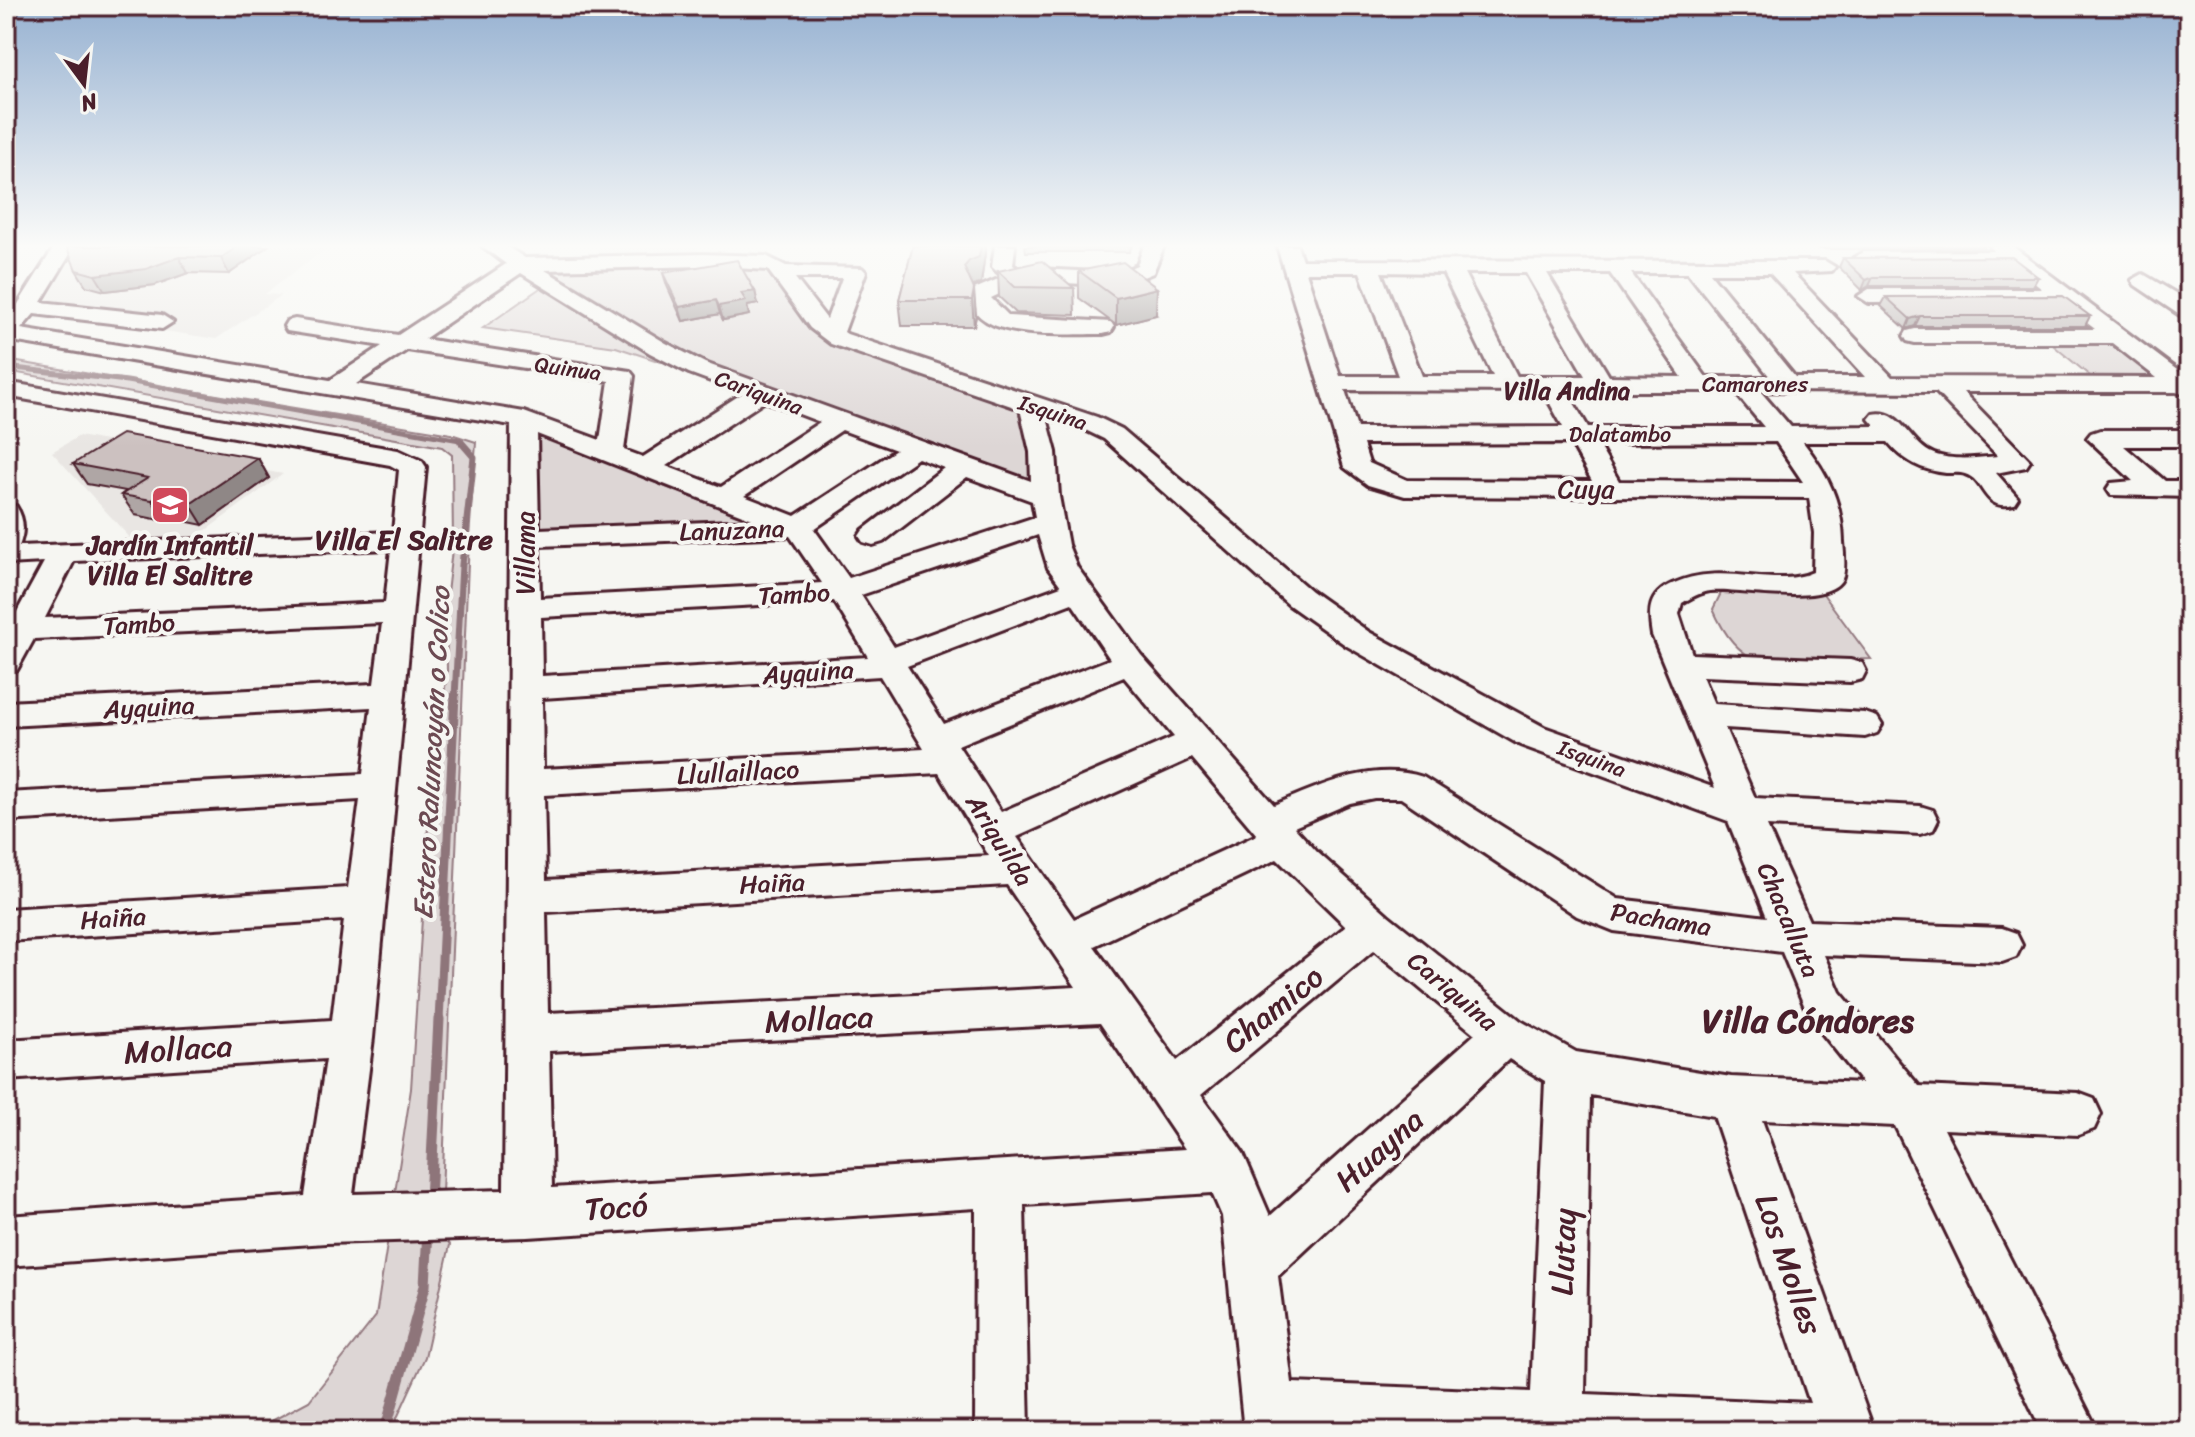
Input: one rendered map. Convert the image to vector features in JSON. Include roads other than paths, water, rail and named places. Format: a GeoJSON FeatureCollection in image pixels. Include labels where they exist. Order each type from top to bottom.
{"type":"FeatureCollection","features":[{"type":"Feature","properties":{"kind":"street"},"geometry":{"type":"LineString","coordinates":[[23,313],[7,336],[524,420],[798,527]]}},
{"type":"Feature","properties":{"kind":"street"},"geometry":{"type":"LineString","coordinates":[[82,313],[162,322]]}},
{"type":"Feature","properties":{"kind":"street"},"geometry":{"type":"LineString","coordinates":[[333,389],[447,313]]}},
{"type":"Feature","properties":{"kind":"street","name":"Cariquina"},"geometry":{"type":"LineString","coordinates":[[602,313],[677,358],[761,393],[964,466],[1048,509]]}},
{"type":"Feature","properties":{"kind":"street","name":"Isquina"},"geometry":{"type":"LineString","coordinates":[[811,313],[832,335],[1088,422],[1122,440],[1300,598],[1358,639],[1532,736],[1740,811],[1920,820]]}},
{"type":"Feature","properties":{"kind":"street"},"geometry":{"type":"LineString","coordinates":[[832,335],[840,313]]}},
{"type":"Feature","properties":{"kind":"street"},"geometry":{"type":"LineString","coordinates":[[992,313],[1002,322],[1027,326],[1103,327]]}},
{"type":"Feature","properties":{"kind":"street"},"geometry":{"type":"LineString","coordinates":[[1307,313],[1345,436]]}},
{"type":"Feature","properties":{"kind":"street"},"geometry":{"type":"LineString","coordinates":[[1386,313],[1413,383]]}},
{"type":"Feature","properties":{"kind":"street"},"geometry":{"type":"LineString","coordinates":[[1474,313],[1509,384]]}},
{"type":"Feature","properties":{"kind":"street"},"geometry":{"type":"LineString","coordinates":[[1560,313],[1601,384]]}},
{"type":"Feature","properties":{"kind":"street"},"geometry":{"type":"LineString","coordinates":[[1649,313],[1699,384]]}},
{"type":"Feature","properties":{"kind":"street"},"geometry":{"type":"LineString","coordinates":[[1731,313],[1788,384]]}},
{"type":"Feature","properties":{"kind":"street"},"geometry":{"type":"LineString","coordinates":[[1819,313],[1885,384]]}},
{"type":"Feature","properties":{"kind":"street"},"geometry":{"type":"LineString","coordinates":[[2088,313],[2186,388]]}},
{"type":"Feature","properties":{"kind":"street","name":"Quinua"},"geometry":{"type":"LineString","coordinates":[[295,326],[622,376],[611,452]]}},
{"type":"Feature","properties":{"kind":"street"},"geometry":{"type":"LineString","coordinates":[[142,356],[184,334]]}},
{"type":"Feature","properties":{"kind":"street"},"geometry":{"type":"LineString","coordinates":[[1915,336],[2118,336]]}},
{"type":"Feature","properties":{"kind":"street","name":"Camarones"},"geometry":{"type":"LineString","coordinates":[[1328,383],[2186,388]]}},
{"type":"Feature","properties":{"kind":"street"},"geometry":{"type":"LineString","coordinates":[[1551,384],[1610,489]]}},
{"type":"Feature","properties":{"kind":"street"},"geometry":{"type":"LineString","coordinates":[[1741,384],[1821,490]]}},
{"type":"Feature","properties":{"kind":"street"},"geometry":{"type":"LineString","coordinates":[[1848,384],[1914,454],[1926,461],[1940,465],[2017,461],[1943,385]]}},
{"type":"Feature","properties":{"kind":"street"},"geometry":{"type":"LineString","coordinates":[[6,389],[404,460],[414,472],[351,1038],[326,1219]]}},
{"type":"Feature","properties":{"kind":"street"},"geometry":{"type":"LineString","coordinates":[[646,467],[761,393]]}},
{"type":"Feature","properties":{"kind":"street","name":"Cariquina"},"geometry":{"type":"LineString","coordinates":[[1031,405],[1043,452],[1048,509],[1063,568],[1130,663],[1195,742],[1303,863],[1374,927],[1506,1034],[1568,1071],[1731,1098],[2078,1114]]}},
{"type":"Feature","properties":{"kind":"street","name":"Villama"},"geometry":{"type":"LineString","coordinates":[[524,420],[528,1213]]}},
{"type":"Feature","properties":{"kind":"street"},"geometry":{"type":"LineString","coordinates":[[722,499],[838,421]]}},
{"type":"Feature","properties":{"kind":"street","name":"Dalatambo"},"geometry":{"type":"LineString","coordinates":[[1345,436],[1896,434]]}},
{"type":"Feature","properties":{"kind":"street","name":"Cuya"},"geometry":{"type":"LineString","coordinates":[[1345,436],[1357,467],[1378,479],[1405,488],[1821,490]]}},
{"type":"Feature","properties":{"kind":"street"},"geometry":{"type":"LineString","coordinates":[[2158,489],[2100,438],[2189,438]]}},
{"type":"Feature","properties":{"kind":"street","name":"Lanuzana"},"geometry":{"type":"LineString","coordinates":[[525,538],[798,527],[915,449]]}},
{"type":"Feature","properties":{"kind":"street"},"geometry":{"type":"LineString","coordinates":[[1973,464],[2004,498]]}},
{"type":"Feature","properties":{"kind":"street"},"geometry":{"type":"LineString","coordinates":[[873,536],[964,466]]}},
{"type":"Feature","properties":{"kind":"street"},"geometry":{"type":"LineString","coordinates":[[2121,489],[2189,489]]}},
{"type":"Feature","properties":{"kind":"street","name":"Chacalluta"},"geometry":{"type":"LineString","coordinates":[[1821,490],[1830,551],[1828,577],[1818,583],[1785,586],[1710,582],[1686,588],[1668,598],[1664,614],[1668,635],[1824,1004],[1908,1106],[2071,1431]]}},
{"type":"Feature","properties":{"kind":"street","name":"Tambo"},"geometry":{"type":"LineString","coordinates":[[525,608],[842,591],[1048,509]]}},
{"type":"Feature","properties":{"kind":"street"},"geometry":{"type":"LineString","coordinates":[[6,512],[10,532],[6,544]]}},
{"type":"Feature","properties":{"kind":"street","name":"Ariquilda"},"geometry":{"type":"LineString","coordinates":[[798,527],[842,591],[1017,869],[1226,1169],[1246,1216],[1270,1420]]}},
{"type":"Feature","properties":{"kind":"street"},"geometry":{"type":"LineString","coordinates":[[6,555],[407,540]]}},
{"type":"Feature","properties":{"kind":"street"},"geometry":{"type":"LineString","coordinates":[[6,662],[64,553]]}},
{"type":"Feature","properties":{"kind":"street","name":"Ayquina"},"geometry":{"type":"LineString","coordinates":[[526,688],[838,671],[886,664],[1077,591]]}},
{"type":"Feature","properties":{"kind":"street"},"geometry":{"type":"LineString","coordinates":[[1300,598],[1364,618],[1431,655]]}},
{"type":"Feature","properties":{"kind":"street","name":"Tambo"},"geometry":{"type":"LineString","coordinates":[[23,629],[399,612]]}},
{"type":"Feature","properties":{"kind":"street","name":"Llullaillaco"},"geometry":{"type":"LineString","coordinates":[[526,783],[943,750],[1130,663]]}},
{"type":"Feature","properties":{"kind":"street"},"geometry":{"type":"LineString","coordinates":[[1679,664],[1850,671]]}},
{"type":"Feature","properties":{"kind":"street","name":"Ayquina"},"geometry":{"type":"LineString","coordinates":[[6,714],[389,695]]}},
{"type":"Feature","properties":{"kind":"street"},"geometry":{"type":"LineString","coordinates":[[1700,715],[1865,725]]}},
{"type":"Feature","properties":{"kind":"street"},"geometry":{"type":"LineString","coordinates":[[994,831],[1195,742]]}},
{"type":"Feature","properties":{"kind":"street","name":"Pachama"},"geometry":{"type":"LineString","coordinates":[[1066,941],[1365,785],[1388,782],[1410,786],[1602,910],[1649,921],[1797,937],[2002,945]]}},
{"type":"Feature","properties":{"kind":"street"},"geometry":{"type":"LineString","coordinates":[[6,807],[378,786]]}},
{"type":"Feature","properties":{"kind":"street","name":"Haiña"},"geometry":{"type":"LineString","coordinates":[[527,897],[1017,869]]}},
{"type":"Feature","properties":{"kind":"street","name":"Haiña"},"geometry":{"type":"LineString","coordinates":[[6,925],[364,903]]}},
{"type":"Feature","properties":{"kind":"street","name":"Chamico"},"geometry":{"type":"LineString","coordinates":[[1172,1092],[1374,927]]}},
{"type":"Feature","properties":{"kind":"street","name":"Mollaca"},"geometry":{"type":"LineString","coordinates":[[527,1033],[1111,1004]]}},
{"type":"Feature","properties":{"kind":"street","name":"Huayna"},"geometry":{"type":"LineString","coordinates":[[1252,1266],[1506,1034]]}},
{"type":"Feature","properties":{"kind":"street","name":"Mollaca"},"geometry":{"type":"LineString","coordinates":[[6,1060],[351,1038]]}},
{"type":"Feature","properties":{"kind":"street","name":"Llutay"},"geometry":{"type":"LineString","coordinates":[[1565,1426],[1558,1397],[1568,1071]]}},
{"type":"Feature","properties":{"kind":"street","name":"Los Molles"},"geometry":{"type":"LineString","coordinates":[[1731,1098],[1847,1431]]}},
{"type":"Feature","properties":{"kind":"street","name":"Tocó"},"geometry":{"type":"LineString","coordinates":[[6,1241],[326,1219],[528,1213],[1226,1169]]}},
{"type":"Feature","properties":{"kind":"street"},"geometry":{"type":"LineString","coordinates":[[1000,1182],[1002,1431]]}},
{"type":"Feature","properties":{"kind":"street"},"geometry":{"type":"LineString","coordinates":[[1270,1420],[1815,1431]]}},
{"type":"Feature","properties":{"kind":"waterway","name":"Estero Raluncoyán o Colico"},"geometry":{"type":"LineString","coordinates":[[6,367],[127,381],[460,440],[463,444]]}},
{"type":"Feature","properties":{"kind":"waterway","name":"Estero Raluncoyán o Colico"},"geometry":{"type":"LineString","coordinates":[[455,697],[462,565],[474,457],[461,442]]}},
{"type":"Feature","properties":{"kind":"waterway","name":"Estero Raluncoyán o Colico"},"geometry":{"type":"LineString","coordinates":[[439,1021],[455,695]]}},
{"type":"Feature","properties":{"kind":"waterway","name":"Estero Raluncoyán o Colico"},"geometry":{"type":"LineString","coordinates":[[430,1200],[439,1019]]}},
{"type":"Feature","properties":{"kind":"waterway","name":"Estero Raluncoyán o Colico"},"geometry":{"type":"LineString","coordinates":[[385,1431],[425,1286],[428,1229]]}},
{"type":"Feature","properties":{"kind":"place","name":"Jardín Infantil Villa El Salitre"},"geometry":{"type":"Point","coordinates":[170,505]}},
{"type":"Feature","properties":{"kind":"district","name":"Villa Andina"},"geometry":{"type":"Point","coordinates":[1567,391]}},
{"type":"Feature","properties":{"kind":"district","name":"Villa El Salitre"},"geometry":{"type":"Point","coordinates":[404,539]}},
{"type":"Feature","properties":{"kind":"district","name":"Villa Cóndores"},"geometry":{"type":"Point","coordinates":[1808,1020]}}]}
